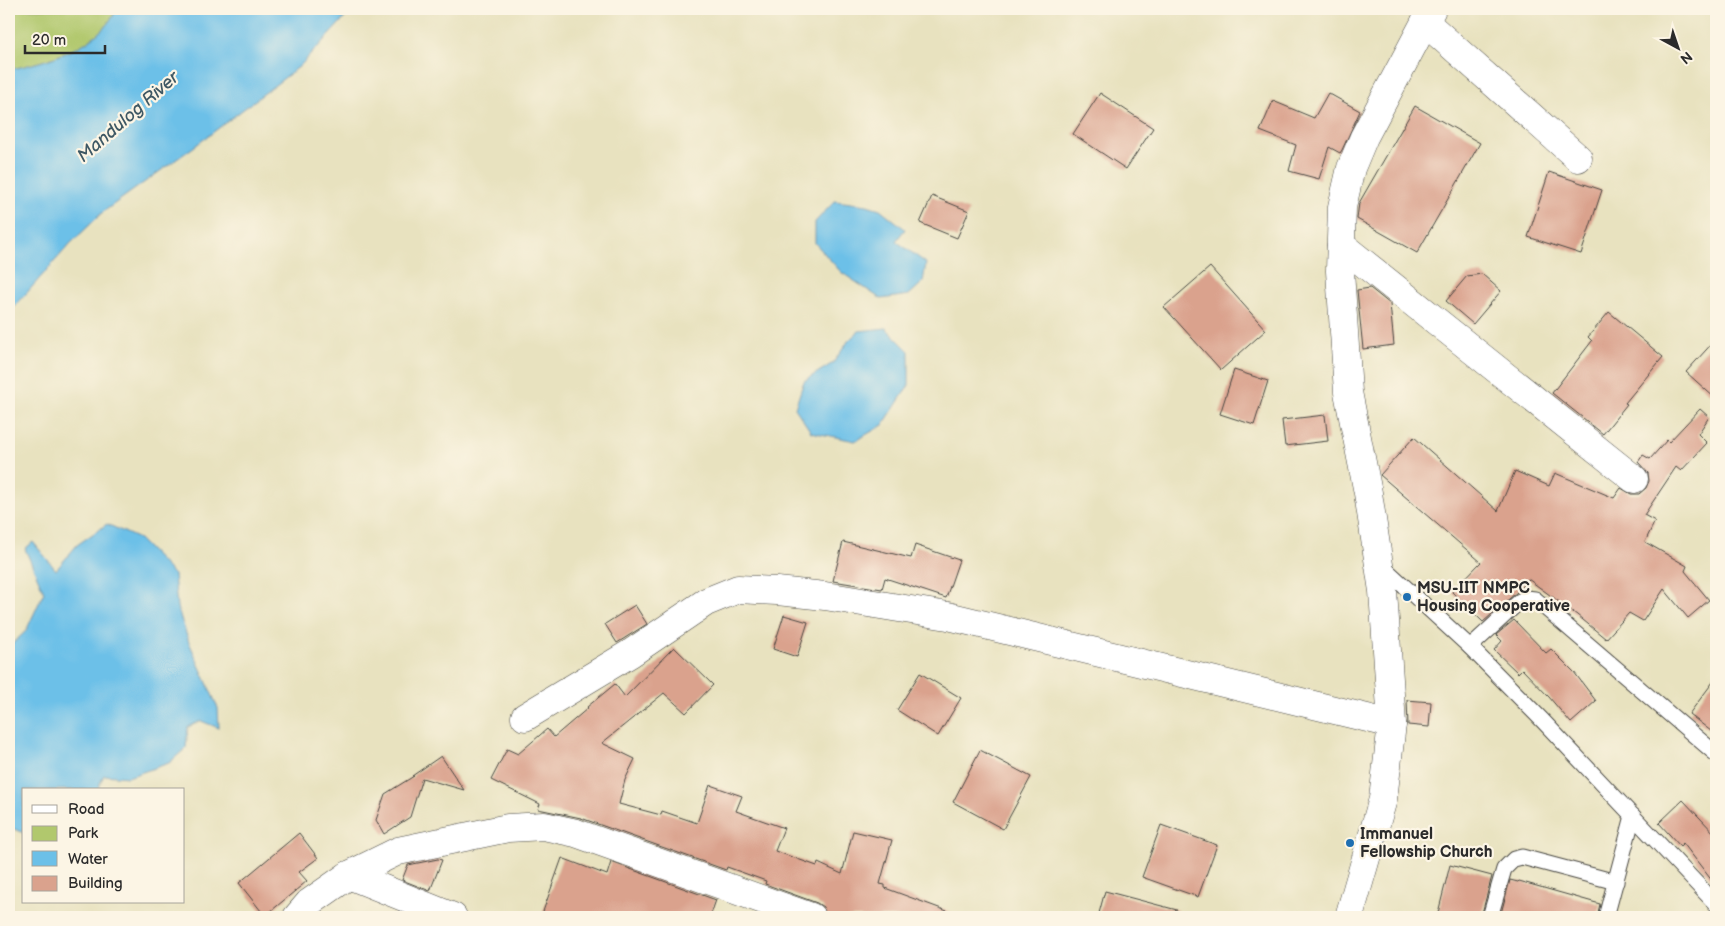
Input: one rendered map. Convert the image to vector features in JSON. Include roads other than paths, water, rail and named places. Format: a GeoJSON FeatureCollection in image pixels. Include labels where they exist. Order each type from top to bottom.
{"type":"FeatureCollection","features":[{"type":"Feature","properties":{"kind":"street"},"geometry":{"type":"LineString","coordinates":[[1349,917],[1383,799],[1392,724],[1383,591],[1368,493],[1348,392],[1340,271],[1342,207],[1351,168],[1364,136],[1429,16],[1578,158]]}},
{"type":"Feature","properties":{"kind":"street"},"geometry":{"type":"LineString","coordinates":[[1341,245],[1634,480]]}},
{"type":"Feature","properties":{"kind":"street"},"geometry":{"type":"LineString","coordinates":[[524,717],[631,653],[706,602],[738,589],[825,596],[948,616],[1392,724]]}},
{"type":"Feature","properties":{"kind":"street"},"geometry":{"type":"LineString","coordinates":[[297,917],[309,903],[349,875],[398,851],[508,828],[544,826],[576,834],[811,917]]}},
{"type":"Feature","properties":{"kind":"street"},"geometry":{"type":"LineString","coordinates":[[349,875],[452,917]]}},
{"type":"Feature","properties":{"kind":"lane"},"geometry":{"type":"LineString","coordinates":[[1379,563],[1470,647],[1634,816],[1716,904]]}},
{"type":"Feature","properties":{"kind":"lane"},"geometry":{"type":"LineString","coordinates":[[1470,647],[1520,601],[1526,598],[1535,599],[1716,754]]}},
{"type":"Feature","properties":{"kind":"lane"},"geometry":{"type":"LineString","coordinates":[[1606,917],[1634,816]]}},
{"type":"Feature","properties":{"kind":"lane"},"geometry":{"type":"LineString","coordinates":[[1490,917],[1504,869],[1514,859],[1522,857],[1616,882]]}},
{"type":"Feature","properties":{"kind":"water","name":"Mandulog River"},"geometry":{"type":"Polygon","coordinates":[[[117,9],[353,9],[300,66],[195,146],[103,212],[70,244],[9,313],[9,70],[55,57],[85,43],[108,23],[117,9]]]}},
{"type":"Feature","properties":{"kind":"water"},"geometry":{"type":"Polygon","coordinates":[[[835,201],[867,205],[880,209],[905,229],[896,241],[926,263],[923,282],[909,295],[881,299],[841,272],[815,243],[815,222],[835,201]]]}},
{"type":"Feature","properties":{"kind":"water"},"geometry":{"type":"Polygon","coordinates":[[[886,328],[909,351],[909,385],[883,425],[855,441],[811,432],[795,408],[804,381],[833,363],[849,340],[859,331],[886,328]]]}},
{"type":"Feature","properties":{"kind":"water"},"geometry":{"type":"Polygon","coordinates":[[[107,524],[139,539],[174,575],[177,607],[189,642],[218,708],[219,728],[201,721],[188,727],[186,748],[169,763],[128,777],[104,775],[98,788],[22,788],[22,832],[9,827],[9,647],[26,631],[44,592],[25,549],[33,542],[56,570],[77,545],[107,524]]]}},
{"type":"Feature","properties":{"kind":"place","name":"MSU-IIT NMPC Housing Cooperative"},"geometry":{"type":"Point","coordinates":[1407,597]}},
{"type":"Feature","properties":{"kind":"place","name":"Immanuel Fellowship Church"},"geometry":{"type":"Point","coordinates":[1350,843]}}]}
